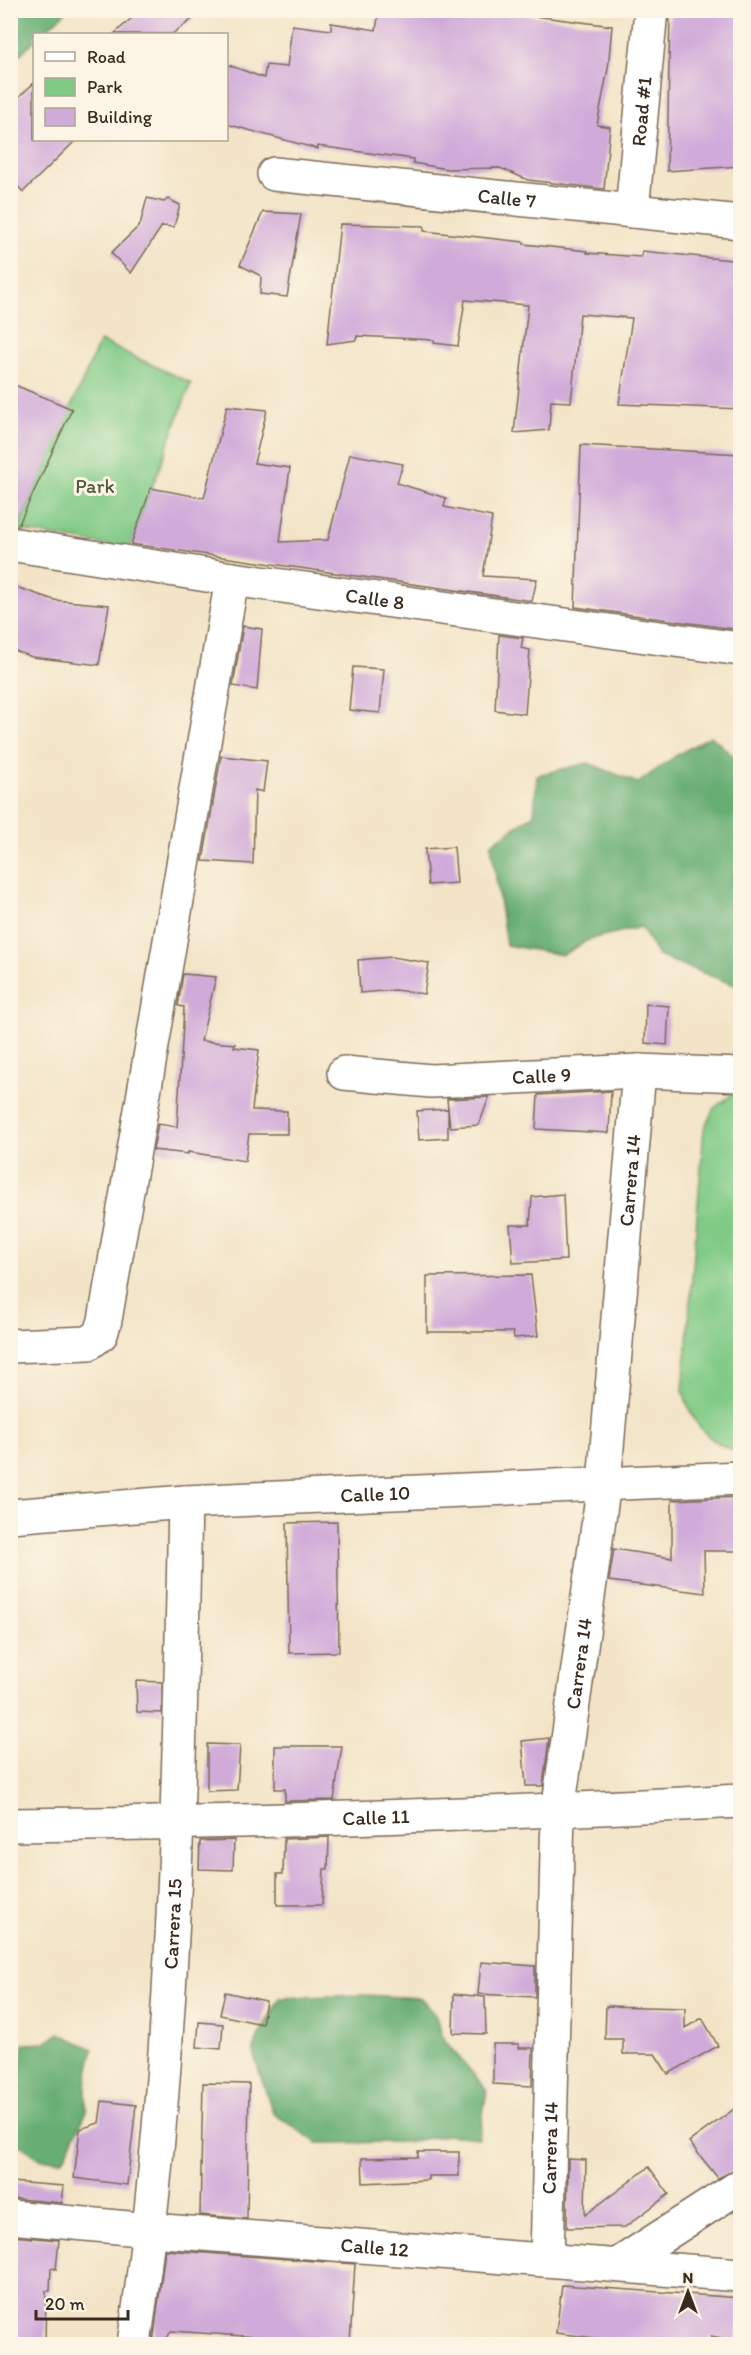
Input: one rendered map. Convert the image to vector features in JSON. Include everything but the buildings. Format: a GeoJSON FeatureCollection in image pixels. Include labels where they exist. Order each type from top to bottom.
{"type":"FeatureCollection","features":[{"type":"Feature","properties":{"kind":"street","name":"Road #1"},"geometry":{"type":"LineString","coordinates":[[632,211],[651,10]]}},
{"type":"Feature","properties":{"kind":"street","name":"Calle 7"},"geometry":{"type":"LineString","coordinates":[[274,174],[741,222]]}},
{"type":"Feature","properties":{"kind":"street","name":"Calle 8"},"geometry":{"type":"LineString","coordinates":[[10,544],[232,579],[741,650]]}},
{"type":"Feature","properties":{"kind":"street"},"geometry":{"type":"LineString","coordinates":[[10,1346],[89,1343],[101,1334],[232,579]]}},
{"type":"Feature","properties":{"kind":"street","name":"Calle 9"},"geometry":{"type":"LineString","coordinates":[[344,1073],[431,1082],[639,1071],[741,1075]]}},
{"type":"Feature","properties":{"kind":"street","name":"Carrera 14"},"geometry":{"type":"LineString","coordinates":[[547,2259],[558,1811],[604,1483],[639,1071]]}},
{"type":"Feature","properties":{"kind":"street","name":"Calle 10"},"geometry":{"type":"LineString","coordinates":[[10,1516],[185,1502],[741,1478]]}},
{"type":"Feature","properties":{"kind":"street","name":"Carrera 15"},"geometry":{"type":"LineString","coordinates":[[134,2344],[150,2230],[178,1823],[185,1502]]}},
{"type":"Feature","properties":{"kind":"street","name":"Calle 11"},"geometry":{"type":"LineString","coordinates":[[10,1825],[178,1823],[558,1811],[741,1801]]}},
{"type":"Feature","properties":{"kind":"street"},"geometry":{"type":"LineString","coordinates":[[619,2264],[741,2186]]}},
{"type":"Feature","properties":{"kind":"street","name":"Calle 12"},"geometry":{"type":"LineString","coordinates":[[10,2217],[150,2230],[741,2275]]}},
{"type":"Feature","properties":{"kind":"green space"},"geometry":{"type":"Polygon","coordinates":[[[11,10],[67,10],[42,33],[33,33],[33,42],[11,63],[11,10]]]}},
{"type":"Feature","properties":{"kind":"green space","name":"Park"},"geometry":{"type":"Polygon","coordinates":[[[100,341],[191,383],[129,549],[17,530],[100,341]]]}},
{"type":"Feature","properties":{"kind":"green space"},"geometry":{"type":"Polygon","coordinates":[[[711,736],[740,762],[740,987],[658,956],[641,927],[590,939],[563,955],[506,945],[491,844],[534,814],[537,775],[588,763],[638,783],[677,755],[711,736]]]}},
{"type":"Feature","properties":{"kind":"green space"},"geometry":{"type":"Polygon","coordinates":[[[740,1089],[740,1452],[718,1444],[702,1430],[691,1413],[683,1391],[704,1129],[714,1108],[740,1089]]]}},
{"type":"Feature","properties":{"kind":"green space"},"geometry":{"type":"Polygon","coordinates":[[[362,1995],[421,1998],[435,2014],[444,2040],[487,2090],[479,2138],[448,2135],[406,2142],[317,2143],[273,2113],[253,2053],[258,2037],[280,1998],[362,1995]]]}},
{"type":"Feature","properties":{"kind":"green space"},"geometry":{"type":"Polygon","coordinates":[[[59,2033],[93,2049],[86,2084],[86,2113],[63,2160],[42,2160],[11,2139],[11,2084],[17,2088],[24,2044],[45,2043],[59,2033]]]}}]}
